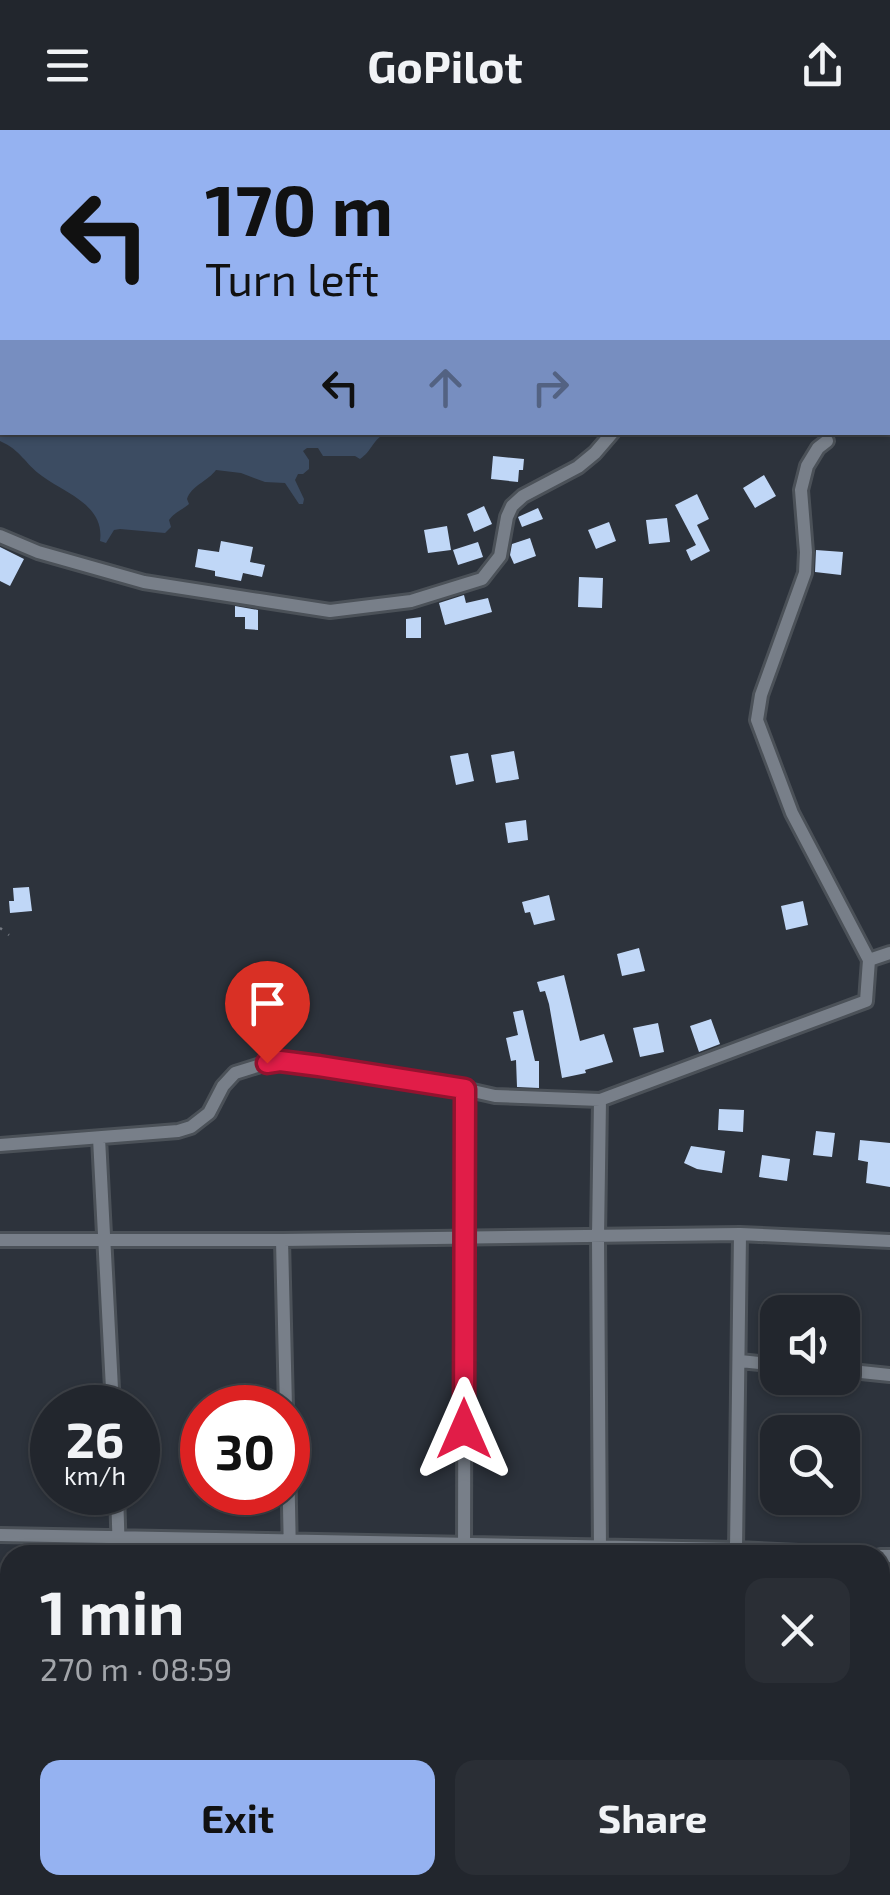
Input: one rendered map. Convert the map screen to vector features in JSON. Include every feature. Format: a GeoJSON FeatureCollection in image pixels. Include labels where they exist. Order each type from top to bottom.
{"type":"FeatureCollection","features":[{"type":"Feature","properties":{"kind":"street"},"geometry":{"type":"LineString","coordinates":[[0,536],[38,552],[144,582],[330,610],[411,601],[482,580],[500,556],[512,506],[523,496],[578,467],[610,435]]}},
{"type":"Feature","properties":{"kind":"street"},"geometry":{"type":"LineString","coordinates":[[0,1145],[178,1131],[191,1127],[210,1112],[223,1086],[236,1074],[280,1061],[495,1096],[600,1100],[866,1001],[869,960],[792,813],[757,720],[766,680],[804,574],[801,490],[807,466],[818,448],[827,442]]}},
{"type":"Feature","properties":{"kind":"street"},"geometry":{"type":"LineString","coordinates":[[869,960],[890,953]]}},
{"type":"Feature","properties":{"kind":"street"},"geometry":{"type":"LineString","coordinates":[[464,1545],[465,1089]]}},
{"type":"Feature","properties":{"kind":"street"},"geometry":{"type":"LineString","coordinates":[[600,1100],[600,1545]]}},
{"type":"Feature","properties":{"kind":"street"},"geometry":{"type":"LineString","coordinates":[[99,1138],[112,1385]]}},
{"type":"Feature","properties":{"kind":"street"},"geometry":{"type":"LineString","coordinates":[[736,1545],[740,1234]]}},
{"type":"Feature","properties":{"kind":"street"},"geometry":{"type":"LineString","coordinates":[[0,1240],[740,1234],[890,1241]]}},
{"type":"Feature","properties":{"kind":"street"},"geometry":{"type":"LineString","coordinates":[[282,1240],[285,1385]]}},
{"type":"Feature","properties":{"kind":"street"},"geometry":{"type":"LineString","coordinates":[[740,1361],[760,1363]]}},
{"type":"Feature","properties":{"kind":"street"},"geometry":{"type":"LineString","coordinates":[[860,1372],[890,1375]]}},
{"type":"Feature","properties":{"kind":"street"},"geometry":{"type":"LineString","coordinates":[[117,1515],[119,1545]]}},
{"type":"Feature","properties":{"kind":"street"},"geometry":{"type":"LineString","coordinates":[[289,1515],[290,1545]]}},
{"type":"Feature","properties":{"kind":"street"},"geometry":{"type":"LineString","coordinates":[[0,1536],[233,1545]]}},
{"type":"Feature","properties":{"kind":"path"},"geometry":{"type":"LineString","coordinates":[[0,928],[8,935]]}},
{"type":"Feature","properties":{"kind":"shaded area"},"geometry":{"type":"Polygon","coordinates":[[[0,435],[383,435],[360,459],[323,456],[318,448],[303,451],[309,469],[295,480],[303,504],[299,504],[285,483],[216,470],[192,491],[187,499],[189,504],[169,520],[171,527],[165,533],[114,530],[106,543],[100,541],[96,518],[82,501],[42,476],[0,441],[0,435]]]}},
{"type":"Feature","properties":{"kind":"building"},"geometry":{"type":"Polygon","coordinates":[[[493,456],[524,459],[518,482],[491,479],[493,456]]]}},
{"type":"Feature","properties":{"kind":"building"},"geometry":{"type":"Polygon","coordinates":[[[764,475],[776,496],[755,508],[743,488],[764,475]]]}},
{"type":"Feature","properties":{"kind":"building"},"geometry":{"type":"Polygon","coordinates":[[[697,494],[709,519],[697,525],[710,551],[691,561],[686,550],[696,545],[675,505],[697,494]]]}},
{"type":"Feature","properties":{"kind":"building"},"geometry":{"type":"Polygon","coordinates":[[[484,506],[492,524],[474,532],[467,514],[484,506]]]}},
{"type":"Feature","properties":{"kind":"building"},"geometry":{"type":"Polygon","coordinates":[[[538,508],[543,519],[522,527],[518,517],[538,508]]]}},
{"type":"Feature","properties":{"kind":"building"},"geometry":{"type":"Polygon","coordinates":[[[667,518],[670,542],[649,544],[646,520],[667,518]]]}},
{"type":"Feature","properties":{"kind":"building"},"geometry":{"type":"Polygon","coordinates":[[[609,522],[616,541],[596,549],[588,530],[609,522]]]}},
{"type":"Feature","properties":{"kind":"building"},"geometry":{"type":"Polygon","coordinates":[[[447,526],[451,550],[428,553],[424,530],[447,526]]]}},
{"type":"Feature","properties":{"kind":"building"},"geometry":{"type":"Polygon","coordinates":[[[530,538],[536,556],[514,564],[510,555],[512,544],[530,538]]]}},
{"type":"Feature","properties":{"kind":"building"},"geometry":{"type":"Polygon","coordinates":[[[221,541],[253,547],[250,562],[265,565],[262,577],[243,573],[241,581],[195,567],[198,549],[219,552],[221,541]]]}},
{"type":"Feature","properties":{"kind":"building"},"geometry":{"type":"Polygon","coordinates":[[[478,542],[483,557],[458,565],[453,550],[478,542]]]}},
{"type":"Feature","properties":{"kind":"building"},"geometry":{"type":"Polygon","coordinates":[[[0,547],[24,559],[10,586],[0,581],[0,547]]]}},
{"type":"Feature","properties":{"kind":"building"},"geometry":{"type":"Polygon","coordinates":[[[816,550],[843,552],[841,575],[815,572],[816,550]]]}},
{"type":"Feature","properties":{"kind":"building"},"geometry":{"type":"Polygon","coordinates":[[[579,577],[603,578],[602,608],[578,607],[579,577]]]}},
{"type":"Feature","properties":{"kind":"building"},"geometry":{"type":"Polygon","coordinates":[[[464,595],[466,603],[488,598],[492,612],[445,625],[439,603],[464,595]]]}},
{"type":"Feature","properties":{"kind":"building"},"geometry":{"type":"Polygon","coordinates":[[[235,606],[258,610],[258,630],[245,629],[245,617],[235,617],[235,606]]]}},
{"type":"Feature","properties":{"kind":"building"},"geometry":{"type":"Polygon","coordinates":[[[421,617],[421,638],[406,638],[406,619],[421,617]]]}},
{"type":"Feature","properties":{"kind":"building"},"geometry":{"type":"Polygon","coordinates":[[[514,751],[519,779],[496,783],[491,755],[514,751]]]}},
{"type":"Feature","properties":{"kind":"building"},"geometry":{"type":"Polygon","coordinates":[[[468,753],[474,781],[456,785],[450,756],[468,753]]]}},
{"type":"Feature","properties":{"kind":"building"},"geometry":{"type":"Polygon","coordinates":[[[526,820],[528,840],[508,843],[505,823],[526,820]]]}},
{"type":"Feature","properties":{"kind":"building"},"geometry":{"type":"Polygon","coordinates":[[[29,887],[32,911],[10,913],[13,888],[29,887]]]}},
{"type":"Feature","properties":{"kind":"building"},"geometry":{"type":"Polygon","coordinates":[[[549,895],[555,920],[534,925],[522,902],[549,895]]]}},
{"type":"Feature","properties":{"kind":"building"},"geometry":{"type":"Polygon","coordinates":[[[803,901],[808,925],[786,930],[781,906],[803,901]]]}},
{"type":"Feature","properties":{"kind":"building"},"geometry":{"type":"Polygon","coordinates":[[[639,948],[645,971],[622,976],[617,954],[639,948]]]}},
{"type":"Feature","properties":{"kind":"building"},"geometry":{"type":"Polygon","coordinates":[[[564,975],[580,1041],[604,1034],[613,1062],[562,1078],[549,1004],[537,982],[564,975]]]}},
{"type":"Feature","properties":{"kind":"building"},"geometry":{"type":"Polygon","coordinates":[[[523,1010],[535,1061],[539,1061],[539,1088],[517,1087],[516,1060],[511,1061],[506,1038],[518,1035],[513,1012],[523,1010]]]}},
{"type":"Feature","properties":{"kind":"building"},"geometry":{"type":"Polygon","coordinates":[[[711,1019],[720,1044],[699,1052],[690,1026],[711,1019]]]}},
{"type":"Feature","properties":{"kind":"building"},"geometry":{"type":"Polygon","coordinates":[[[658,1023],[664,1052],[640,1057],[633,1028],[658,1023]]]}},
{"type":"Feature","properties":{"kind":"building"},"geometry":{"type":"Polygon","coordinates":[[[719,1109],[744,1110],[743,1132],[718,1130],[719,1109]]]}},
{"type":"Feature","properties":{"kind":"building"},"geometry":{"type":"Polygon","coordinates":[[[816,1131],[835,1133],[832,1157],[813,1155],[816,1131]]]}},
{"type":"Feature","properties":{"kind":"building"},"geometry":{"type":"Polygon","coordinates":[[[860,1140],[890,1143],[890,1187],[866,1183],[868,1162],[858,1160],[860,1140]]]}},
{"type":"Feature","properties":{"kind":"building"},"geometry":{"type":"Polygon","coordinates":[[[691,1146],[725,1151],[722,1173],[684,1163],[691,1146]]]}},
{"type":"Feature","properties":{"kind":"building"},"geometry":{"type":"Polygon","coordinates":[[[762,1155],[790,1159],[787,1181],[759,1177],[762,1155]]]}},
{"type":"Feature","properties":{"kind":"route"},"geometry":{"type":"LineString","coordinates":[[267,1063],[319,1066],[465,1089],[464,1429]]}}]}
